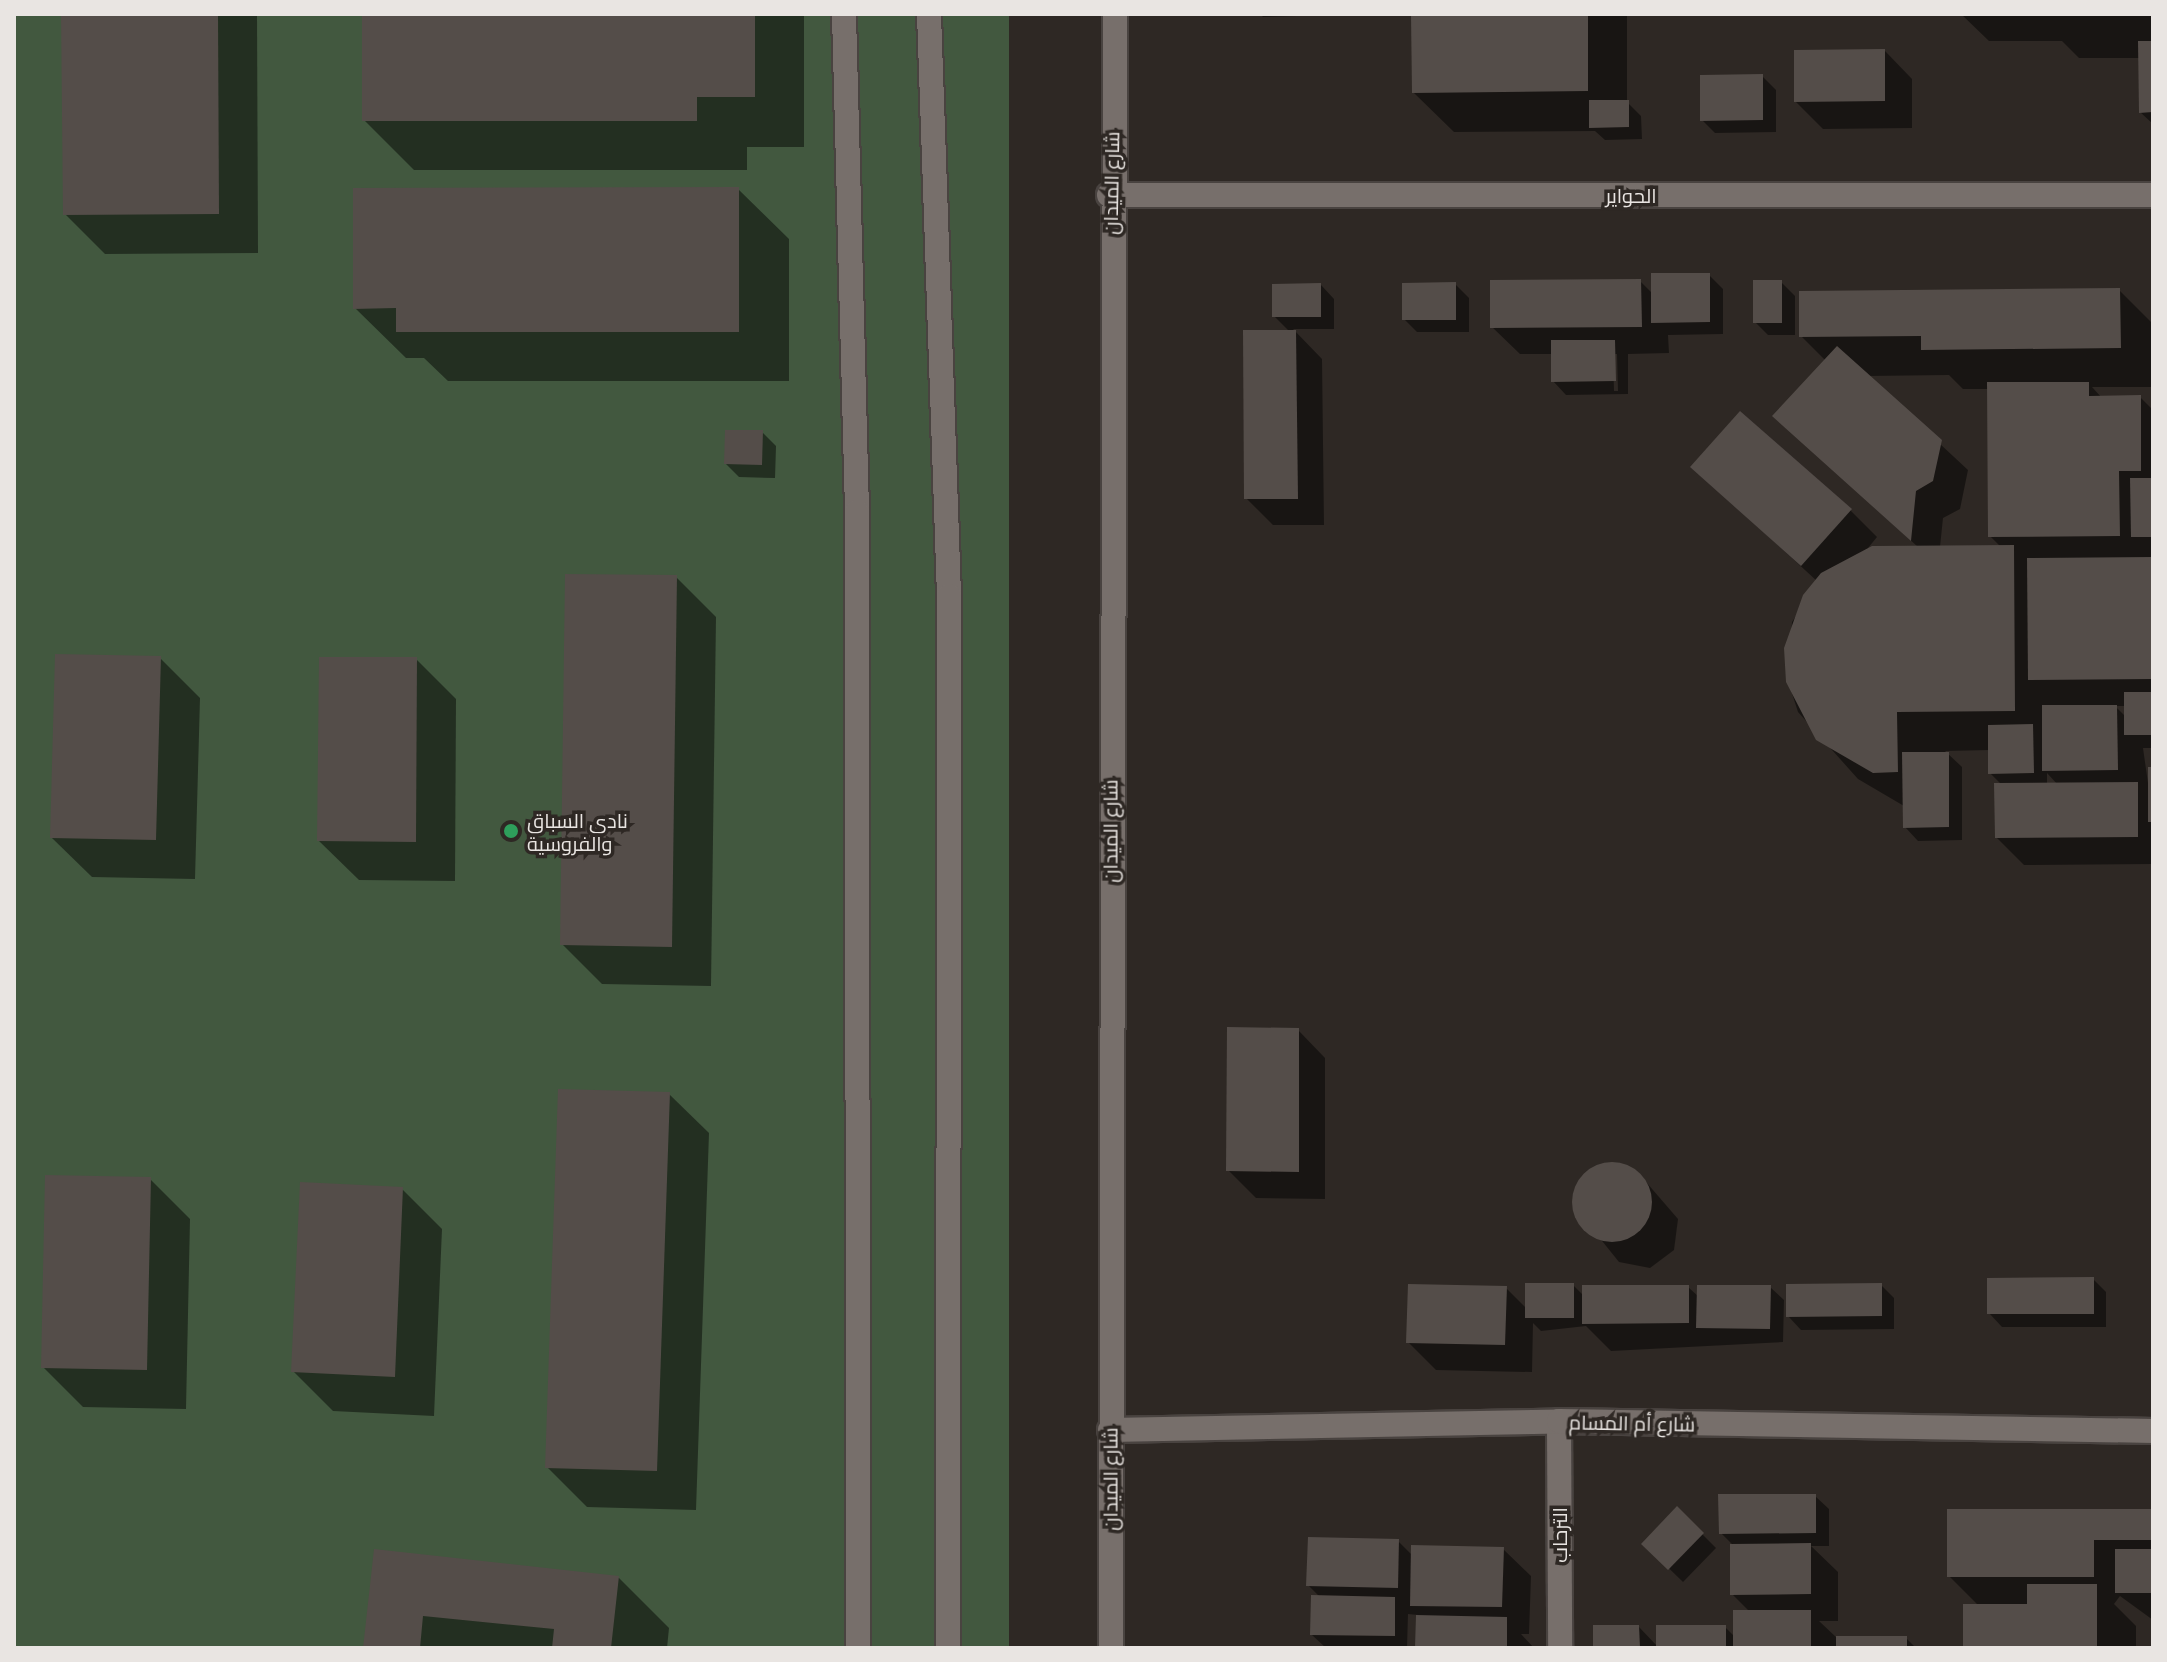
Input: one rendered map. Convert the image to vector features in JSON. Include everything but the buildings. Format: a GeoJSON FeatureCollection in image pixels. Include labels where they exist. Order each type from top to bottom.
{"type":"FeatureCollection","features":[{"type":"Feature","properties":{"kind":"street"},"geometry":{"type":"LineString","coordinates":[[844,14],[857,512],[858,1648]]}},
{"type":"Feature","properties":{"kind":"street"},"geometry":{"type":"LineString","coordinates":[[929,14],[949,596],[948,1648]]}},
{"type":"Feature","properties":{"kind":"street","name":"شارع الميدان"},"geometry":{"type":"LineString","coordinates":[[1111,1648],[1109,195],[1115,14]]}},
{"type":"Feature","properties":{"kind":"street","name":"الحواير"},"geometry":{"type":"LineString","coordinates":[[1109,195],[2153,195]]}},
{"type":"Feature","properties":{"kind":"street","name":"شارع أم المسام"},"geometry":{"type":"LineString","coordinates":[[1110,1430],[1559,1421],[2153,1431]]}},
{"type":"Feature","properties":{"kind":"street","name":"الترحاب"},"geometry":{"type":"LineString","coordinates":[[1559,1421],[1560,1648]]}},
{"type":"Feature","properties":{"kind":"green space","name":"نادي السباق والفروسية"},"geometry":{"type":"Polygon","coordinates":[[[14,14],[1009,14],[1009,1648],[14,1648],[14,14]]]}},
{"type":"Feature","properties":{"kind":"place","name":"نادي السباق والفروسية"},"geometry":{"type":"Point","coordinates":[511,831]}}]}
